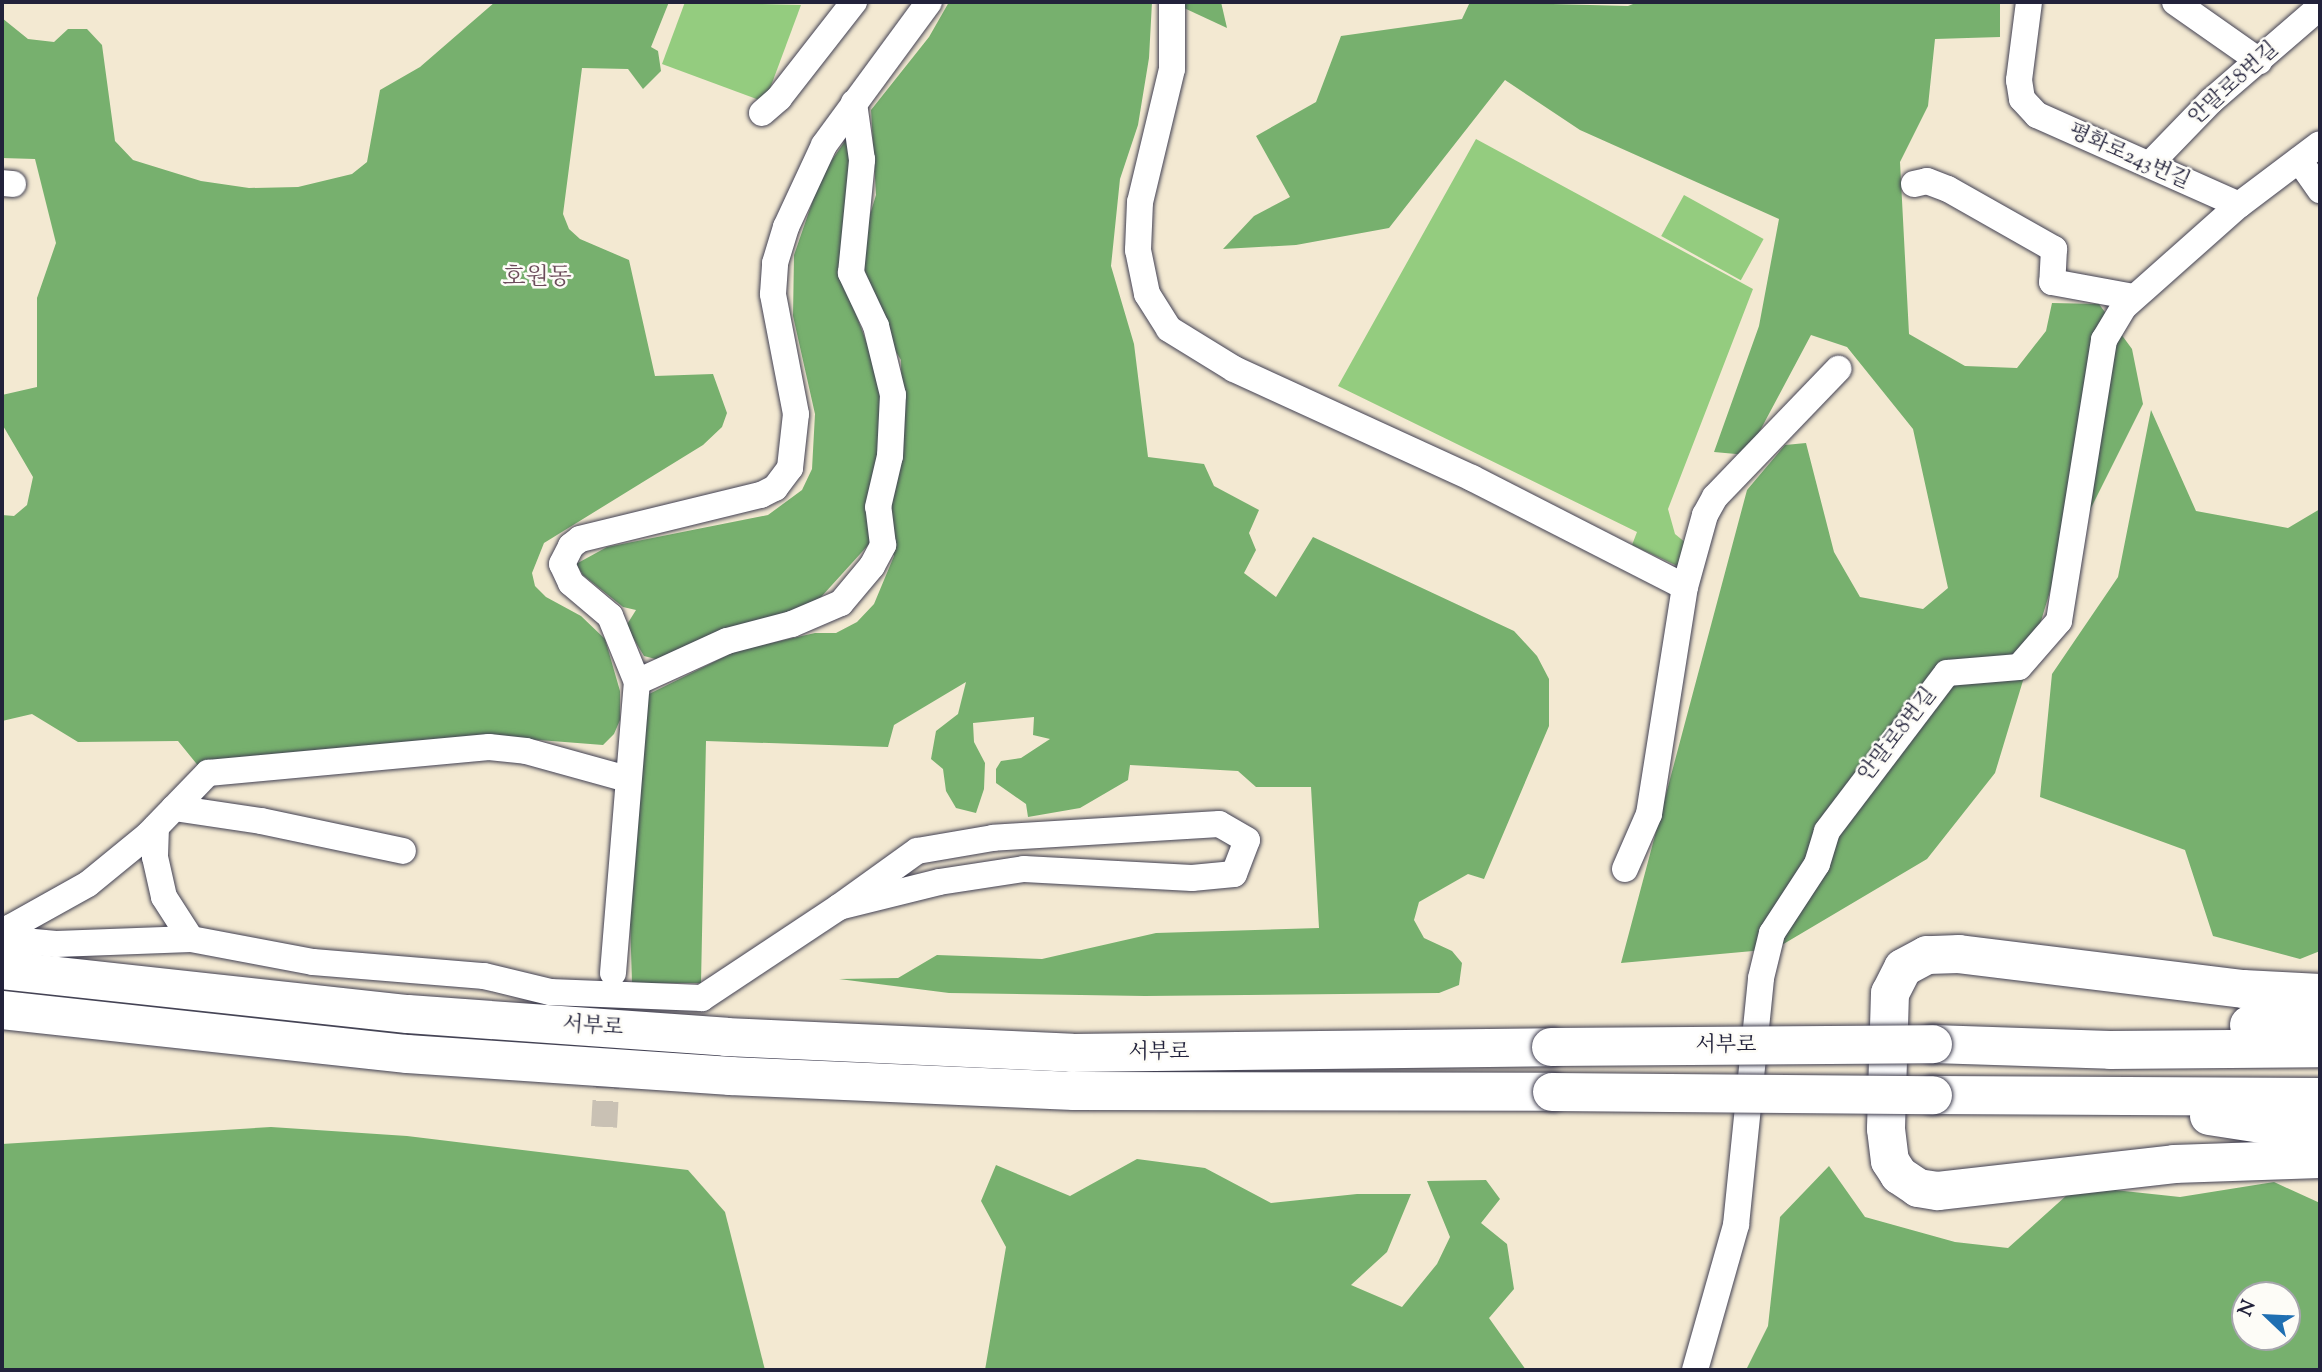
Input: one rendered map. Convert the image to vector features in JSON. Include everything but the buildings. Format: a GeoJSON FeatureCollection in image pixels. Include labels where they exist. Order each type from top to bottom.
{"type":"FeatureCollection","features":[{"type":"Feature","properties":{"kind":"highway"},"geometry":{"type":"LineString","coordinates":[[2320,993],[2243,989],[2011,959],[1927,956],[1903,968],[1890,993],[1886,1129],[1890,1161],[1899,1175],[1918,1188],[1938,1191],[2174,1164],[2320,1159]]}},
{"type":"Feature","properties":{"kind":"highway","name":"서부로"},"geometry":{"type":"LineString","coordinates":[[2,970],[408,1014],[726,1037],[1085,1053],[1933,1044],[2110,1050],[2320,1048]]}},
{"type":"Feature","properties":{"kind":"highway","name":"서부로"},"geometry":{"type":"LineString","coordinates":[[2,1010],[408,1055],[730,1076],[1074,1091],[2320,1097]]}},
{"type":"Feature","properties":{"kind":"highway"},"geometry":{"type":"LineString","coordinates":[[2110,1050],[2207,1026],[2320,1019]]}},
{"type":"Feature","properties":{"kind":"highway"},"geometry":{"type":"LineString","coordinates":[[2082,1097],[2320,1133]]}},
{"type":"Feature","properties":{"kind":"street"},"geometry":{"type":"LineString","coordinates":[[762,113],[779,98],[854,2]]}},
{"type":"Feature","properties":{"kind":"street"},"geometry":{"type":"LineString","coordinates":[[613,973],[637,682],[615,623],[571,583],[562,564],[570,546],[580,539],[761,495],[775,488],[790,468],[796,414],[777,324],[775,262],[807,176],[854,103],[929,2]]}},
{"type":"Feature","properties":{"kind":"street"},"geometry":{"type":"LineString","coordinates":[[1172,2],[1172,69],[1140,202],[1138,250],[1147,294],[1169,329],[1234,369],[1460,472],[1685,587]]}},
{"type":"Feature","properties":{"kind":"street","name":"평화로243번길"},"geometry":{"type":"LineString","coordinates":[[2029,2],[2019,80],[2022,99],[2037,115],[2239,205]]}},
{"type":"Feature","properties":{"kind":"street"},"geometry":{"type":"LineString","coordinates":[[2175,2],[2259,61]]}},
{"type":"Feature","properties":{"kind":"street","name":"안말로8번길"},"geometry":{"type":"LineString","coordinates":[[2150,164],[2320,7]]}},
{"type":"Feature","properties":{"kind":"street"},"geometry":{"type":"LineString","coordinates":[[637,682],[726,641],[821,614],[841,603],[858,585],[883,545],[878,508],[890,456],[892,395],[876,326],[851,273],[862,159],[854,103]]}},
{"type":"Feature","properties":{"kind":"street"},"geometry":{"type":"LineString","coordinates":[[2239,205],[2310,152],[2320,190]]}},
{"type":"Feature","properties":{"kind":"street"},"geometry":{"type":"LineString","coordinates":[[1914,184],[1927,181],[1948,189],[2054,249],[2052,282],[2134,298]]}},
{"type":"Feature","properties":{"kind":"street","name":"안말로8번길"},"geometry":{"type":"LineString","coordinates":[[1695,1370],[1736,1225],[1760,978],[1772,933],[1817,864],[1827,831],[1947,673],[2019,667],[2059,621],[2104,340],[2134,298],[2239,205]]}},
{"type":"Feature","properties":{"kind":"street"},"geometry":{"type":"LineString","coordinates":[[1625,869],[1649,814],[1685,587],[1704,515],[1715,496],[1838,369]]}},
{"type":"Feature","properties":{"kind":"street"},"geometry":{"type":"LineString","coordinates":[[627,779],[526,751],[489,747],[208,773],[165,818],[88,884],[11,926],[2,939],[56,944],[191,939],[313,962],[448,971],[550,992],[702,998],[839,908],[917,850],[993,838],[1219,824],[1247,840],[1234,874],[1192,878],[1024,869],[939,882],[839,908]]}},
{"type":"Feature","properties":{"kind":"street"},"geometry":{"type":"LineString","coordinates":[[165,818],[261,821],[403,851]]}},
{"type":"Feature","properties":{"kind":"street"},"geometry":{"type":"LineString","coordinates":[[165,818],[155,857],[164,897],[191,939]]}},
{"type":"Feature","properties":{"kind":"green space"},"geometry":{"type":"Polygon","coordinates":[[[495,2],[669,2],[651,47],[658,51],[661,71],[643,89],[628,69],[582,68],[563,214],[569,229],[580,239],[629,260],[655,376],[713,374],[727,413],[722,427],[703,445],[544,543],[532,573],[535,586],[546,597],[581,616],[605,639],[620,691],[620,720],[614,734],[603,745],[513,738],[200,768],[178,741],[78,742],[32,714],[2,721],[2,515],[14,516],[27,505],[33,477],[2,424],[2,395],[37,387],[37,298],[56,243],[35,159],[2,158],[2,18],[28,39],[54,42],[68,29],[87,29],[102,45],[115,141],[133,160],[201,181],[249,188],[298,187],[352,174],[367,162],[380,90],[420,67],[495,2]]]}},
{"type":"Feature","properties":{"kind":"green space"},"geometry":{"type":"Polygon","coordinates":[[[685,2],[801,5],[765,102],[662,64],[685,2]]]}},
{"type":"Feature","properties":{"kind":"green space"},"geometry":{"type":"Polygon","coordinates":[[[949,2],[1152,2],[1149,58],[1138,125],[1120,179],[1111,266],[1134,344],[1148,457],[1204,464],[1214,486],[1259,510],[1249,533],[1256,550],[1244,573],[1276,597],[1313,537],[1514,631],[1537,656],[1549,679],[1549,726],[1484,879],[1468,874],[1419,902],[1414,920],[1424,938],[1452,951],[1462,963],[1459,985],[1439,993],[1145,996],[949,993],[839,979],[898,978],[937,955],[1042,959],[1156,933],[1319,928],[1311,787],[1256,787],[1238,771],[1130,765],[1128,780],[1080,808],[1028,817],[1026,804],[996,783],[996,769],[1001,761],[1021,758],[1050,739],[1033,735],[1034,717],[973,723],[974,742],[985,763],[984,789],[976,813],[956,808],[946,791],[943,769],[931,759],[936,731],[958,714],[966,682],[894,725],[888,747],[706,741],[701,983],[632,983],[630,918],[647,695],[736,651],[815,633],[836,633],[857,622],[874,604],[894,556],[885,528],[902,429],[901,360],[886,336],[861,276],[860,247],[876,195],[871,110],[929,37],[949,2]]]}},
{"type":"Feature","properties":{"kind":"green space"},"geometry":{"type":"Polygon","coordinates":[[[1186,2],[1221,2],[1227,28],[1184,8],[1186,2]]]}},
{"type":"Feature","properties":{"kind":"green space"},"geometry":{"type":"Polygon","coordinates":[[[1470,2],[1628,6],[1638,2],[2000,2],[2000,37],[1935,39],[1928,106],[1900,162],[1909,334],[1965,366],[2017,368],[2046,331],[2052,303],[2099,304],[2132,349],[2143,404],[2051,588],[1995,773],[1927,859],[1775,949],[1621,963],[1747,490],[1785,445],[1806,443],[1834,552],[1860,597],[1923,609],[1948,588],[1913,429],[1847,347],[1811,335],[1747,455],[1714,452],[1759,326],[1779,219],[1580,130],[1505,80],[1389,228],[1296,245],[1223,249],[1254,216],[1290,197],[1256,136],[1316,102],[1341,36],[1462,19],[1470,2]]]}},
{"type":"Feature","properties":{"kind":"green space"},"geometry":{"type":"Polygon","coordinates":[[[850,134],[852,169],[839,268],[873,360],[882,406],[871,542],[812,607],[663,661],[644,656],[626,626],[636,610],[623,607],[583,575],[576,564],[607,547],[768,515],[802,490],[812,469],[815,414],[793,316],[794,255],[822,174],[850,134]]]}},
{"type":"Feature","properties":{"kind":"green space"},"geometry":{"type":"Polygon","coordinates":[[[1476,139],[1753,289],[1668,509],[1675,534],[1692,548],[1684,569],[1632,545],[1637,532],[1338,386],[1476,139]]]}},
{"type":"Feature","properties":{"kind":"green space"},"geometry":{"type":"Polygon","coordinates":[[[1684,195],[1764,239],[1741,280],[1661,236],[1684,195]]]}},
{"type":"Feature","properties":{"kind":"green space"},"geometry":{"type":"Polygon","coordinates":[[[2151,410],[2196,511],[2288,528],[2320,509],[2320,951],[2300,959],[2213,936],[2185,850],[2040,797],[2052,674],[2118,577],[2151,410]]]}},
{"type":"Feature","properties":{"kind":"green space"},"geometry":{"type":"Polygon","coordinates":[[[271,1127],[407,1136],[688,1170],[725,1212],[765,1370],[2,1370],[2,1144],[271,1127]]]}},
{"type":"Feature","properties":{"kind":"green space"},"geometry":{"type":"Polygon","coordinates":[[[1137,1159],[1205,1168],[1271,1203],[1357,1194],[1411,1194],[1387,1252],[1351,1285],[1402,1307],[1437,1264],[1450,1237],[1427,1181],[1486,1180],[1500,1199],[1481,1223],[1507,1244],[1514,1289],[1489,1318],[1526,1370],[985,1370],[1006,1247],[981,1201],[996,1165],[1070,1196],[1137,1159]]]}},
{"type":"Feature","properties":{"kind":"green space"},"geometry":{"type":"Polygon","coordinates":[[[1829,1166],[1865,1217],[1955,1242],[2008,1248],[2077,1186],[2180,1197],[2274,1182],[2320,1203],[2320,1370],[1746,1370],[1768,1326],[1780,1217],[1829,1166]]]}},
{"type":"Feature","properties":{"kind":"tunnel"},"geometry":{"type":"LineString","coordinates":[[604,1127],[613,973]]}},
{"type":"Feature","properties":{"kind":"district","name":"호원동"},"geometry":{"type":"Point","coordinates":[537,279]}}]}
